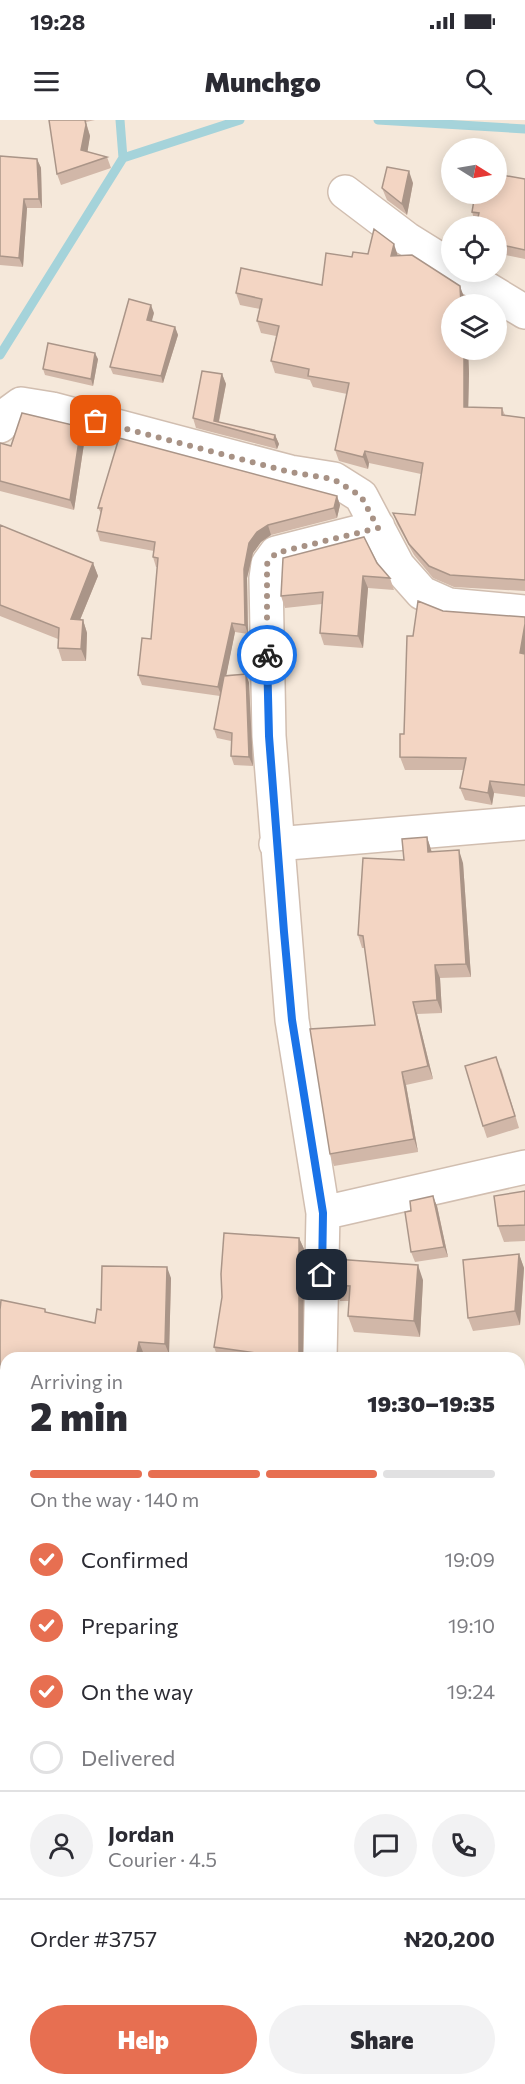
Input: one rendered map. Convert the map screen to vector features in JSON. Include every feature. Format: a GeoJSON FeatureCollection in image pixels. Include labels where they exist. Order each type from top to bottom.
{"type":"FeatureCollection","features":[{"type":"Feature","properties":{"kind":"street"},"geometry":{"type":"LineString","coordinates":[[345,192],[407,239],[441,260]]}},
{"type":"Feature","properties":{"kind":"street"},"geometry":{"type":"LineString","coordinates":[[476,282],[525,312]]}},
{"type":"Feature","properties":{"kind":"street"},"geometry":{"type":"LineString","coordinates":[[0,426],[6,415],[21,404],[52,409],[290,472],[333,479],[361,496],[398,566],[422,593],[449,605],[525,612]]}},
{"type":"Feature","properties":{"kind":"street"},"geometry":{"type":"LineString","coordinates":[[320,1352],[323,1213],[292,1020],[276,844],[269,736],[267,564],[276,553],[378,528]]}},
{"type":"Feature","properties":{"kind":"street"},"geometry":{"type":"LineString","coordinates":[[276,844],[525,823]]}},
{"type":"Feature","properties":{"kind":"street"},"geometry":{"type":"LineString","coordinates":[[323,1213],[525,1167]]}},
{"type":"Feature","properties":{"kind":"shaded area"},"geometry":{"type":"Polygon","coordinates":[[[0,120],[525,120],[525,1352],[0,1352],[0,120]]]}},
{"type":"Feature","properties":{"kind":"building"},"geometry":{"type":"Polygon","coordinates":[[[49,120],[85,120],[81,150],[107,157],[57,174],[49,120]]]}},
{"type":"Feature","properties":{"kind":"building"},"geometry":{"type":"Polygon","coordinates":[[[0,156],[37,159],[39,199],[24,199],[19,258],[0,256],[0,156]]]}},
{"type":"Feature","properties":{"kind":"building"},"geometry":{"type":"Polygon","coordinates":[[[387,167],[409,171],[402,204],[382,188],[387,167]]]}},
{"type":"Feature","properties":{"kind":"building"},"geometry":{"type":"Polygon","coordinates":[[[507,176],[525,179],[525,250],[507,246],[507,216],[478,216],[479,213],[472,212],[473,204],[507,204],[507,176]]]}},
{"type":"Feature","properties":{"kind":"building"},"geometry":{"type":"Polygon","coordinates":[[[374,229],[394,244],[391,256],[412,255],[441,274],[441,282],[454,282],[460,286],[460,294],[441,294],[441,360],[464,360],[464,407],[502,408],[502,415],[525,418],[525,580],[450,575],[429,566],[409,544],[393,513],[415,515],[423,463],[365,451],[363,457],[335,450],[349,383],[308,376],[309,369],[271,361],[279,326],[257,321],[262,299],[236,293],[241,268],[322,285],[326,253],[352,257],[353,252],[368,254],[374,229]]]}},
{"type":"Feature","properties":{"kind":"building"},"geometry":{"type":"Polygon","coordinates":[[[129,299],[151,305],[147,320],[175,327],[161,376],[110,367],[129,299]]]}},
{"type":"Feature","properties":{"kind":"building"},"geometry":{"type":"Polygon","coordinates":[[[48,343],[95,353],[91,379],[43,369],[48,343]]]}},
{"type":"Feature","properties":{"kind":"building"},"geometry":{"type":"Polygon","coordinates":[[[202,371],[222,374],[214,421],[275,435],[274,440],[193,418],[202,371]]]}},
{"type":"Feature","properties":{"kind":"building"},"geometry":{"type":"Polygon","coordinates":[[[22,413],[81,427],[70,500],[0,481],[0,443],[11,446],[22,413]]]}},
{"type":"Feature","properties":{"kind":"building"},"geometry":{"type":"Polygon","coordinates":[[[119,438],[337,496],[334,508],[268,525],[257,532],[249,543],[244,569],[245,625],[232,623],[218,687],[138,675],[142,638],[151,639],[158,558],[153,557],[155,542],[97,531],[102,508],[98,508],[119,438]]]}},
{"type":"Feature","properties":{"kind":"building"},"geometry":{"type":"Polygon","coordinates":[[[0,525],[93,563],[71,619],[83,620],[81,649],[58,648],[59,628],[0,605],[0,525]]]}},
{"type":"Feature","properties":{"kind":"building"},"geometry":{"type":"Polygon","coordinates":[[[364,537],[377,563],[390,578],[363,576],[358,636],[320,633],[323,592],[281,596],[283,558],[364,537]]]}},
{"type":"Feature","properties":{"kind":"building"},"geometry":{"type":"Polygon","coordinates":[[[418,601],[443,611],[525,617],[520,653],[525,654],[525,785],[490,781],[488,793],[460,788],[466,758],[400,757],[400,734],[404,734],[407,636],[413,636],[418,601]]]}},
{"type":"Feature","properties":{"kind":"building"},"geometry":{"type":"Polygon","coordinates":[[[246,674],[249,757],[231,756],[232,733],[214,729],[224,676],[246,674]]]}},
{"type":"Feature","properties":{"kind":"building"},"geometry":{"type":"Polygon","coordinates":[[[427,837],[428,852],[459,850],[466,964],[435,965],[437,1000],[413,1002],[428,1066],[402,1072],[414,1139],[330,1154],[310,1029],[375,1025],[363,936],[358,935],[363,858],[404,860],[402,839],[427,837]]]}},
{"type":"Feature","properties":{"kind":"building"},"geometry":{"type":"Polygon","coordinates":[[[496,1057],[515,1116],[483,1126],[465,1066],[496,1057]]]}},
{"type":"Feature","properties":{"kind":"building"},"geometry":{"type":"Polygon","coordinates":[[[525,1191],[525,1225],[498,1226],[494,1196],[525,1191]]]}},
{"type":"Feature","properties":{"kind":"building"},"geometry":{"type":"Polygon","coordinates":[[[433,1196],[444,1247],[411,1252],[405,1212],[411,1211],[410,1201],[433,1196]]]}},
{"type":"Feature","properties":{"kind":"building"},"geometry":{"type":"Polygon","coordinates":[[[224,1233],[299,1238],[299,1352],[248,1352],[214,1347],[222,1297],[224,1233]]]}},
{"type":"Feature","properties":{"kind":"building"},"geometry":{"type":"Polygon","coordinates":[[[519,1254],[515,1311],[468,1318],[463,1260],[519,1254]]]}},
{"type":"Feature","properties":{"kind":"building"},"geometry":{"type":"Polygon","coordinates":[[[335,1259],[418,1265],[414,1321],[348,1316],[350,1286],[334,1285],[335,1259]]]}},
{"type":"Feature","properties":{"kind":"building"},"geometry":{"type":"Polygon","coordinates":[[[102,1266],[167,1267],[165,1344],[139,1342],[137,1352],[0,1352],[1,1300],[95,1323],[97,1309],[101,1310],[102,1266]]]}},
{"type":"Feature","properties":{"kind":"waterway"},"geometry":{"type":"LineString","coordinates":[[120,120],[123,158]]}},
{"type":"Feature","properties":{"kind":"waterway"},"geometry":{"type":"LineString","coordinates":[[0,355],[123,158],[240,120]]}},
{"type":"Feature","properties":{"kind":"waterway"},"geometry":{"type":"LineString","coordinates":[[378,120],[525,129]]}},
{"type":"Feature","properties":{"kind":"way so far"},"geometry":{"type":"LineString","coordinates":[[96,421],[290,472],[333,479],[361,496],[378,528],[276,553],[267,564],[267,655]]}},
{"type":"Feature","properties":{"kind":"route"},"geometry":{"type":"LineString","coordinates":[[267,655],[269,736],[276,844],[292,1020],[323,1213],[322,1275]]}}]}
